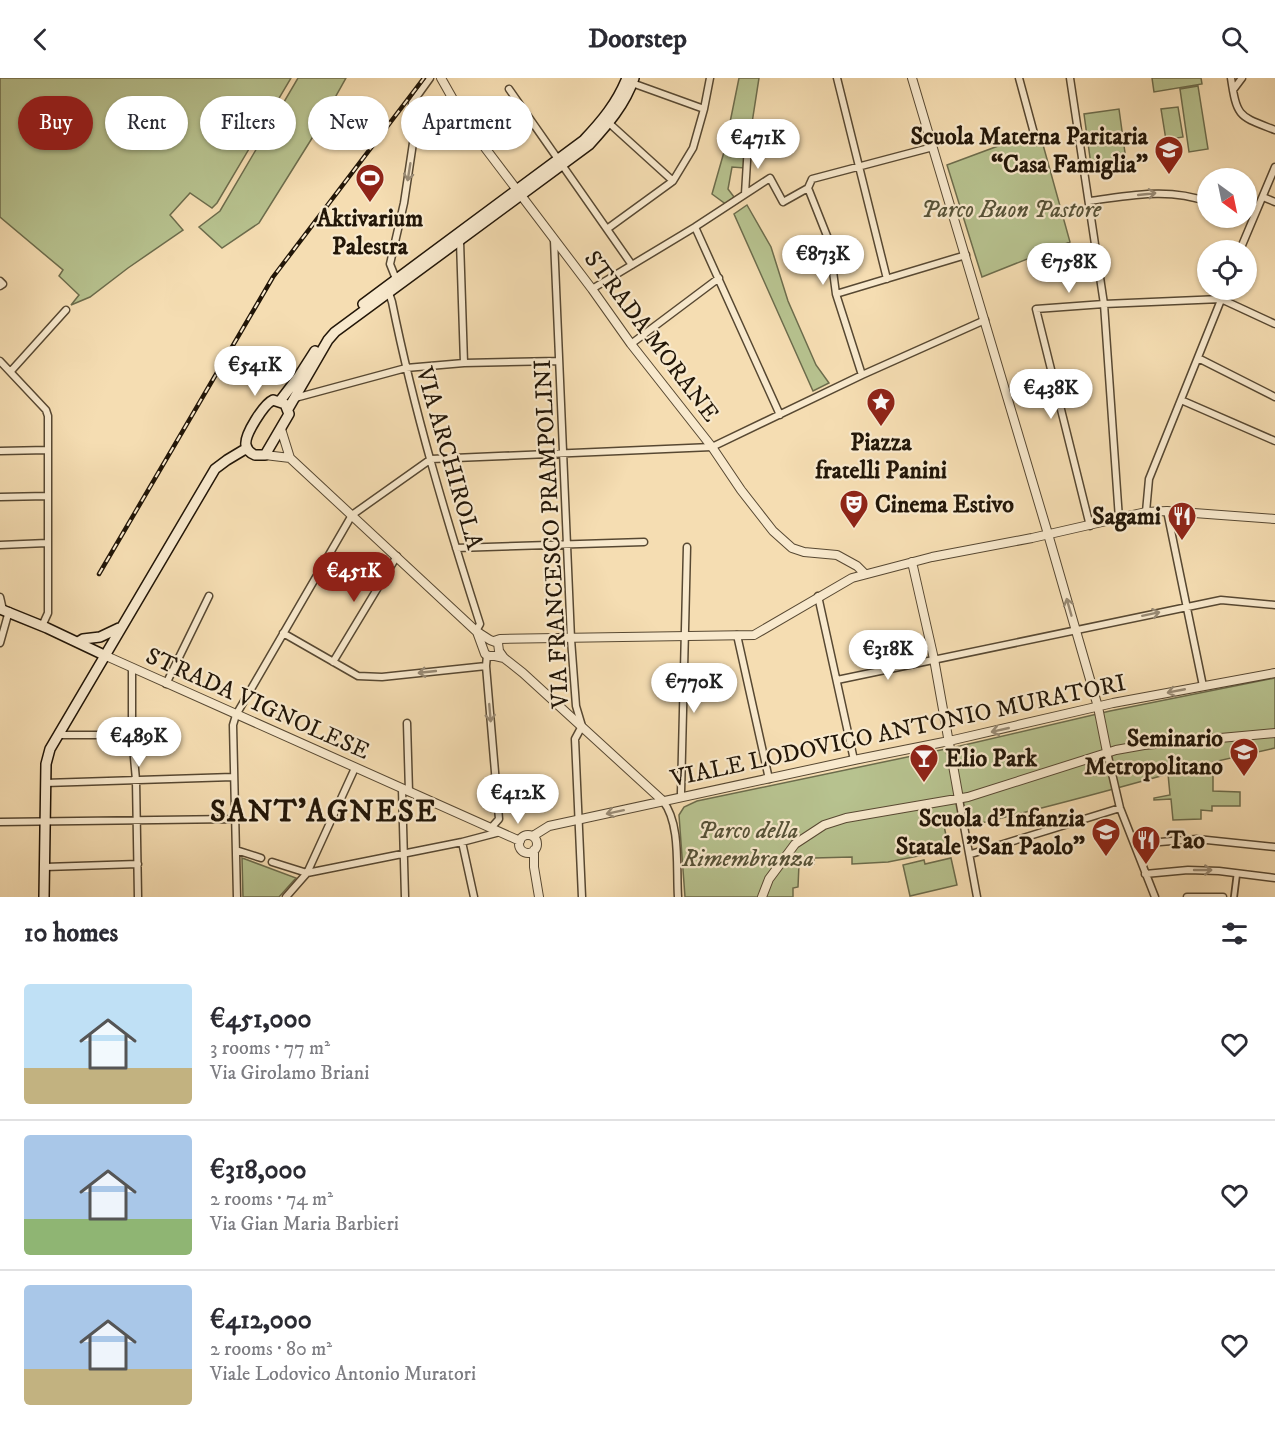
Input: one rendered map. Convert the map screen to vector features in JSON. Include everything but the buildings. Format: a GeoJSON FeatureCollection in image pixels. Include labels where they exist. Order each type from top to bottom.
{"type":"FeatureCollection","features":[{"type":"Feature","properties":{"kind":"main road"},"geometry":{"type":"LineString","coordinates":[[280,401],[331,328],[560,162],[606,121],[630,80]]}},
{"type":"Feature","properties":{"kind":"main road"},"geometry":{"type":"LineString","coordinates":[[288,409],[280,401],[273,400],[264,408],[246,437],[247,448],[255,455],[265,454],[281,429],[289,414],[288,409],[328,340],[345,324],[389,293],[457,238]]}},
{"type":"Feature","properties":{"kind":"main road"},"geometry":{"type":"LineString","coordinates":[[44,897],[47,757],[57,735],[215,469],[247,448]]}},
{"type":"Feature","properties":{"kind":"main road","name":"STRADA VIGNOLESE"},"geometry":{"type":"LineString","coordinates":[[4,610],[104,655]]}},
{"type":"Feature","properties":{"kind":"main road"},"geometry":{"type":"LineString","coordinates":[[78,642],[82,639],[100,637],[121,627]]}},
{"type":"Feature","properties":{"kind":"street"},"geometry":{"type":"LineString","coordinates":[[396,279],[391,269],[390,258],[404,202],[413,142],[412,103],[430,78]]}},
{"type":"Feature","properties":{"kind":"street","name":"STRADA MORANE"},"geometry":{"type":"LineString","coordinates":[[441,78],[467,124],[631,344],[712,447],[748,500],[786,544],[804,552],[837,555],[850,561],[865,574]]}},
{"type":"Feature","properties":{"kind":"street"},"geometry":{"type":"LineString","coordinates":[[607,229],[672,180],[693,147],[710,78]]}},
{"type":"Feature","properties":{"kind":"street"},"geometry":{"type":"LineString","coordinates":[[837,78],[887,279]]}},
{"type":"Feature","properties":{"kind":"street"},"geometry":{"type":"LineString","coordinates":[[912,78],[1098,707],[1120,808],[1155,897]]}},
{"type":"Feature","properties":{"kind":"street"},"geometry":{"type":"LineString","coordinates":[[1019,78],[1035,136]]}},
{"type":"Feature","properties":{"kind":"street"},"geometry":{"type":"LineString","coordinates":[[1071,78],[1104,304],[1119,519]]}},
{"type":"Feature","properties":{"kind":"street"},"geometry":{"type":"LineString","coordinates":[[1231,78],[1236,107],[1243,117],[1275,130]]}},
{"type":"Feature","properties":{"kind":"street"},"geometry":{"type":"LineString","coordinates":[[1233,91],[1242,78]]}},
{"type":"Feature","properties":{"kind":"street"},"geometry":{"type":"LineString","coordinates":[[630,80],[704,109]]}},
{"type":"Feature","properties":{"kind":"street"},"geometry":{"type":"LineString","coordinates":[[509,89],[632,265]]}},
{"type":"Feature","properties":{"kind":"street"},"geometry":{"type":"LineString","coordinates":[[606,121],[672,180]]}},
{"type":"Feature","properties":{"kind":"street"},"geometry":{"type":"LineString","coordinates":[[745,195],[748,145]]}},
{"type":"Feature","properties":{"kind":"street"},"geometry":{"type":"LineString","coordinates":[[592,289],[695,227],[770,178],[783,202],[808,189],[812,179],[933,147]]}},
{"type":"Feature","properties":{"kind":"street"},"geometry":{"type":"LineString","coordinates":[[1257,206],[1275,167]]}},
{"type":"Feature","properties":{"kind":"street"},"geometry":{"type":"LineString","coordinates":[[808,189],[829,241],[836,294],[862,375]]}},
{"type":"Feature","properties":{"kind":"street"},"geometry":{"type":"LineString","coordinates":[[1089,201],[1167,193],[1186,194],[1197,198]]}},
{"type":"Feature","properties":{"kind":"street"},"geometry":{"type":"LineString","coordinates":[[1263,196],[1275,202]]}},
{"type":"Feature","properties":{"kind":"street"},"geometry":{"type":"LineString","coordinates":[[695,227],[780,415]]}},
{"type":"Feature","properties":{"kind":"street"},"geometry":{"type":"LineString","coordinates":[[457,238],[464,363]]}},
{"type":"Feature","properties":{"kind":"street","name":"VIA FRANCESCO PRAMPOLINI"},"geometry":{"type":"LineString","coordinates":[[554,239],[571,639],[576,706],[582,726],[575,740],[582,897]]}},
{"type":"Feature","properties":{"kind":"street"},"geometry":{"type":"LineString","coordinates":[[836,294],[966,255]]}},
{"type":"Feature","properties":{"kind":"street"},"geometry":{"type":"LineString","coordinates":[[631,344],[719,278]]}},
{"type":"Feature","properties":{"kind":"street"},"geometry":{"type":"LineString","coordinates":[[0,281],[3,284],[0,286]]}},
{"type":"Feature","properties":{"kind":"street","name":"VIA ARCHIROLA"},"geometry":{"type":"LineString","coordinates":[[389,293],[406,368],[431,459],[480,624],[476,631]]}},
{"type":"Feature","properties":{"kind":"street"},"geometry":{"type":"LineString","coordinates":[[1090,526],[1036,309],[1197,299]]}},
{"type":"Feature","properties":{"kind":"street"},"geometry":{"type":"LineString","coordinates":[[1146,512],[1149,479],[1220,300]]}},
{"type":"Feature","properties":{"kind":"street"},"geometry":{"type":"LineString","coordinates":[[1225,300],[1275,324]]}},
{"type":"Feature","properties":{"kind":"street"},"geometry":{"type":"LineString","coordinates":[[11,371],[66,310]]}},
{"type":"Feature","properties":{"kind":"street"},"geometry":{"type":"LineString","coordinates":[[237,897],[233,777],[233,725],[236,715],[352,515],[431,459],[712,447],[862,375],[985,320]]}},
{"type":"Feature","properties":{"kind":"street"},"geometry":{"type":"LineString","coordinates":[[1198,358],[1275,397]]}},
{"type":"Feature","properties":{"kind":"street"},"geometry":{"type":"LineString","coordinates":[[0,361],[48,416],[48,613],[42,626]]}},
{"type":"Feature","properties":{"kind":"street"},"geometry":{"type":"LineString","coordinates":[[295,398],[406,368],[464,363],[558,361]]}},
{"type":"Feature","properties":{"kind":"street"},"geometry":{"type":"LineString","coordinates":[[1181,400],[1275,441]]}},
{"type":"Feature","properties":{"kind":"street"},"geometry":{"type":"LineString","coordinates":[[281,429],[290,458],[494,649],[524,673],[663,801],[670,810],[674,823],[678,897]]}},
{"type":"Feature","properties":{"kind":"street"},"geometry":{"type":"LineString","coordinates":[[0,451],[48,450]]}},
{"type":"Feature","properties":{"kind":"street"},"geometry":{"type":"LineString","coordinates":[[265,454],[290,458]]}},
{"type":"Feature","properties":{"kind":"street"},"geometry":{"type":"LineString","coordinates":[[0,497],[47,496]]}},
{"type":"Feature","properties":{"kind":"street"},"geometry":{"type":"LineString","coordinates":[[1167,511],[1203,686]]}},
{"type":"Feature","properties":{"kind":"street"},"geometry":{"type":"LineString","coordinates":[[491,828],[499,819],[486,666],[494,649],[514,639],[754,635],[841,583],[865,574],[912,562],[1090,526],[1146,512],[1167,511],[1275,519]]}},
{"type":"Feature","properties":{"kind":"street"},"geometry":{"type":"LineString","coordinates":[[456,548],[644,542]]}},
{"type":"Feature","properties":{"kind":"street"},"geometry":{"type":"LineString","coordinates":[[0,545],[47,543]]}},
{"type":"Feature","properties":{"kind":"street"},"geometry":{"type":"LineString","coordinates":[[681,793],[687,547]]}},
{"type":"Feature","properties":{"kind":"street"},"geometry":{"type":"LineString","coordinates":[[333,662],[397,556]]}},
{"type":"Feature","properties":{"kind":"street"},"geometry":{"type":"LineString","coordinates":[[912,562],[934,659],[977,897]]}},
{"type":"Feature","properties":{"kind":"street"},"geometry":{"type":"LineString","coordinates":[[166,684],[209,596]]}},
{"type":"Feature","properties":{"kind":"street"},"geometry":{"type":"LineString","coordinates":[[818,596],[854,759]]}},
{"type":"Feature","properties":{"kind":"street"},"geometry":{"type":"LineString","coordinates":[[0,597],[4,610],[0,643]]}},
{"type":"Feature","properties":{"kind":"street"},"geometry":{"type":"LineString","coordinates":[[837,680],[1221,600],[1275,605]]}},
{"type":"Feature","properties":{"kind":"street"},"geometry":{"type":"LineString","coordinates":[[283,633],[358,676],[382,677],[486,666]]}},
{"type":"Feature","properties":{"kind":"street"},"geometry":{"type":"LineString","coordinates":[[737,635],[769,779]]}},
{"type":"Feature","properties":{"kind":"street","name":"STRADA VIGNOLESE"},"geometry":{"type":"LineString","coordinates":[[104,655],[500,832]]}},
{"type":"Feature","properties":{"kind":"street"},"geometry":{"type":"LineString","coordinates":[[132,668],[132,735],[138,821],[138,897]]}},
{"type":"Feature","properties":{"kind":"street","name":"VIALE LODOVICO ANTONIO MURATORI"},"geometry":{"type":"LineString","coordinates":[[520,841],[525,836],[533,837],[549,826],[579,819],[854,759],[949,741],[1098,707],[1275,673]]}},
{"type":"Feature","properties":{"kind":"street"},"geometry":{"type":"LineString","coordinates":[[405,897],[407,723]]}},
{"type":"Feature","properties":{"kind":"street"},"geometry":{"type":"LineString","coordinates":[[763,894],[776,868],[795,844],[824,825],[846,818],[959,799],[1107,752],[1144,745],[1275,733]]}},
{"type":"Feature","properties":{"kind":"street"},"geometry":{"type":"LineString","coordinates":[[57,735],[132,735]]}},
{"type":"Feature","properties":{"kind":"street"},"geometry":{"type":"LineString","coordinates":[[286,897],[307,873],[355,768]]}},
{"type":"Feature","properties":{"kind":"street"},"geometry":{"type":"LineString","coordinates":[[45,783],[233,777]]}},
{"type":"Feature","properties":{"kind":"street"},"geometry":{"type":"LineString","coordinates":[[971,854],[1120,808]]}},
{"type":"Feature","properties":{"kind":"street"},"geometry":{"type":"LineString","coordinates":[[0,822],[234,819]]}},
{"type":"Feature","properties":{"kind":"street"},"geometry":{"type":"LineString","coordinates":[[272,861],[307,873],[462,842],[500,832],[520,841],[519,846],[534,867]]}},
{"type":"Feature","properties":{"kind":"street"},"geometry":{"type":"LineString","coordinates":[[533,837],[537,843],[534,850],[534,867],[539,897]]}},
{"type":"Feature","properties":{"kind":"street"},"geometry":{"type":"LineString","coordinates":[[1135,844],[1197,839],[1275,847]]}},
{"type":"Feature","properties":{"kind":"street"},"geometry":{"type":"LineString","coordinates":[[462,842],[474,897]]}},
{"type":"Feature","properties":{"kind":"street"},"geometry":{"type":"LineString","coordinates":[[236,850],[261,858]]}},
{"type":"Feature","properties":{"kind":"street"},"geometry":{"type":"LineString","coordinates":[[524,852],[529,853],[534,850]]}},
{"type":"Feature","properties":{"kind":"street"},"geometry":{"type":"LineString","coordinates":[[45,867],[138,864]]}},
{"type":"Feature","properties":{"kind":"street"},"geometry":{"type":"LineString","coordinates":[[1145,874],[1188,870],[1275,878]]}},
{"type":"Feature","properties":{"kind":"street"},"geometry":{"type":"LineString","coordinates":[[1234,897],[1237,873]]}},
{"type":"Feature","properties":{"kind":"street"},"geometry":{"type":"LineString","coordinates":[[1187,897],[1223,897]]}},
{"type":"Feature","properties":{"kind":"green space"},"geometry":{"type":"Polygon","coordinates":[[[0,78],[291,78],[280,96],[200,96],[200,150],[248,150],[212,208],[190,193],[170,215],[183,230],[90,297],[71,305],[79,295],[59,276],[63,270],[0,217],[0,78]]]}},
{"type":"Feature","properties":{"kind":"green space"},"geometry":{"type":"Polygon","coordinates":[[[298,78],[346,78],[336,96],[308,96],[308,145],[259,223],[222,248],[199,227],[220,211],[256,150],[296,150],[296,96],[287,96],[298,78]]]}},
{"type":"Feature","properties":{"kind":"green space"},"geometry":{"type":"Polygon","coordinates":[[[739,78],[759,78],[745,168],[732,167],[728,189],[734,197],[727,205],[712,194],[724,152],[739,78]]]}},
{"type":"Feature","properties":{"kind":"green space"},"geometry":{"type":"Polygon","coordinates":[[[1152,78],[1201,78],[1202,84],[1154,92],[1152,78]]]}},
{"type":"Feature","properties":{"kind":"green space"},"geometry":{"type":"Polygon","coordinates":[[[1198,86],[1208,149],[1189,152],[1180,89],[1198,86]]]}},
{"type":"Feature","properties":{"kind":"green space"},"geometry":{"type":"Polygon","coordinates":[[[1178,107],[1183,137],[1166,140],[1161,109],[1178,107]]]}},
{"type":"Feature","properties":{"kind":"green space"},"geometry":{"type":"Polygon","coordinates":[[[1119,109],[1126,160],[1091,165],[1084,114],[1119,109]]]}},
{"type":"Feature","properties":{"kind":"green space","name":"Parco Buon Pastore"},"geometry":{"type":"Polygon","coordinates":[[[1025,136],[1042,141],[1070,242],[982,277],[947,165],[1025,136]]]}},
{"type":"Feature","properties":{"kind":"green space"},"geometry":{"type":"Polygon","coordinates":[[[747,205],[771,247],[788,301],[816,365],[829,383],[813,391],[734,214],[747,205]]]}},
{"type":"Feature","properties":{"kind":"green space","name":"Parco della Rimembranza"},"geometry":{"type":"Polygon","coordinates":[[[1275,678],[1275,748],[1213,762],[1213,791],[1240,792],[1240,806],[1212,806],[1212,811],[1201,810],[1201,819],[1173,820],[1171,799],[1154,800],[1154,798],[1170,795],[1168,774],[960,828],[954,815],[942,816],[949,850],[888,862],[852,864],[852,857],[814,858],[814,864],[799,864],[798,887],[793,888],[793,897],[685,897],[679,815],[684,807],[697,801],[960,746],[1110,711],[1275,678]]]}},
{"type":"Feature","properties":{"kind":"green space"},"geometry":{"type":"Polygon","coordinates":[[[242,858],[296,878],[279,897],[243,897],[242,858]]]}},
{"type":"Feature","properties":{"kind":"green space"},"geometry":{"type":"Polygon","coordinates":[[[951,858],[957,885],[910,896],[903,865],[924,860],[925,864],[951,858]]]}},
{"type":"Feature","properties":{"kind":"railway"},"geometry":{"type":"LineString","coordinates":[[99,574],[273,277],[424,78]]}},
{"type":"Feature","properties":{"kind":"place","name":"Scuola Materna Paritaria “Casa Famiglia”"},"geometry":{"type":"Point","coordinates":[1169,176]}},
{"type":"Feature","properties":{"kind":"place","name":"Aktivarium Palestra"},"geometry":{"type":"Point","coordinates":[370,204]}},
{"type":"Feature","properties":{"kind":"place","name":"Piazza fratelli Panini"},"geometry":{"type":"Point","coordinates":[881,428]}},
{"type":"Feature","properties":{"kind":"place","name":"Cinema Estivo"},"geometry":{"type":"Point","coordinates":[854,530]}},
{"type":"Feature","properties":{"kind":"place","name":"Sagami"},"geometry":{"type":"Point","coordinates":[1182,542]}},
{"type":"Feature","properties":{"kind":"place","name":"Seminario Metropolitano"},"geometry":{"type":"Point","coordinates":[1244,778]}},
{"type":"Feature","properties":{"kind":"place","name":"Elio Park"},"geometry":{"type":"Point","coordinates":[924,784]}},
{"type":"Feature","properties":{"kind":"place","name":"Scuola d'Infanzia Statale \"San Paolo\""},"geometry":{"type":"Point","coordinates":[1106,858]}},
{"type":"Feature","properties":{"kind":"place","name":"Tao"},"geometry":{"type":"Point","coordinates":[1146,866]}},
{"type":"Feature","properties":{"kind":"district","name":"SANT'AGNESE"},"geometry":{"type":"Point","coordinates":[324,811]}}]}
